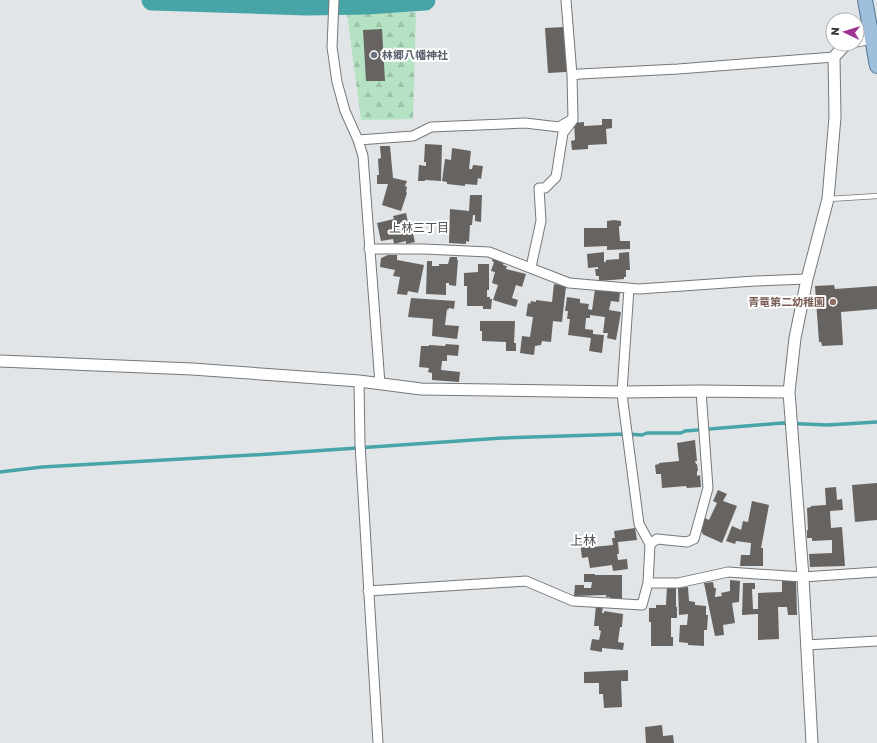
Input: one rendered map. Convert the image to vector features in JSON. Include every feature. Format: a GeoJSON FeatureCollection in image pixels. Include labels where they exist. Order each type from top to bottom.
{"type":"FeatureCollection","features":[{"type":"Feature","properties":{"kind":"main road"},"geometry":{"type":"LineString","coordinates":[[865,0],[877,66]]}},
{"type":"Feature","properties":{"kind":"street"},"geometry":{"type":"LineString","coordinates":[[531,267],[541,221],[539,188],[545,188],[556,177],[563,133],[573,120],[572,75],[566,0]]}},
{"type":"Feature","properties":{"kind":"street"},"geometry":{"type":"LineString","coordinates":[[334,1],[332,47],[337,82],[345,111],[358,140],[363,156],[380,384]]}},
{"type":"Feature","properties":{"kind":"street"},"geometry":{"type":"LineString","coordinates":[[865,39],[871,38]]}},
{"type":"Feature","properties":{"kind":"street"},"geometry":{"type":"LineString","coordinates":[[572,75],[678,69],[834,57],[839,52]]}},
{"type":"Feature","properties":{"kind":"street"},"geometry":{"type":"LineString","coordinates":[[812,743],[803,577],[789,392],[795,338],[807,279],[828,199],[835,117],[834,57]]}},
{"type":"Feature","properties":{"kind":"street"},"geometry":{"type":"LineString","coordinates":[[358,140],[413,136],[431,127],[525,124],[559,127],[573,120]]}},
{"type":"Feature","properties":{"kind":"street"},"geometry":{"type":"LineString","coordinates":[[369,249],[424,249],[489,252],[569,283],[639,289],[807,279]]}},
{"type":"Feature","properties":{"kind":"street"},"geometry":{"type":"LineString","coordinates":[[368,591],[526,581],[573,601],[642,605],[648,583],[650,544],[639,524],[622,392],[629,288]]}},
{"type":"Feature","properties":{"kind":"street"},"geometry":{"type":"LineString","coordinates":[[0,361],[192,369],[359,381],[421,389],[622,392],[789,392]]}},
{"type":"Feature","properties":{"kind":"street"},"geometry":{"type":"LineString","coordinates":[[359,381],[360,444],[378,743]]}},
{"type":"Feature","properties":{"kind":"street"},"geometry":{"type":"LineString","coordinates":[[650,544],[657,539],[687,542],[694,539],[708,488],[702,391]]}},
{"type":"Feature","properties":{"kind":"street"},"geometry":{"type":"LineString","coordinates":[[648,583],[678,583],[728,572],[803,577],[877,572]]}},
{"type":"Feature","properties":{"kind":"street"},"geometry":{"type":"LineString","coordinates":[[806,645],[877,641]]}},
{"type":"Feature","properties":{"kind":"lane"},"geometry":{"type":"LineString","coordinates":[[828,199],[877,196]]}},
{"type":"Feature","properties":{"kind":"green space"},"geometry":{"type":"Polygon","coordinates":[[[416,12],[413,119],[361,120],[347,13],[416,12]]]}},
{"type":"Feature","properties":{"kind":"building"},"geometry":{"type":"Polygon","coordinates":[[[564,27],[566,72],[548,73],[545,28],[564,27]]]}},
{"type":"Feature","properties":{"kind":"building","name":"林郷八幡神社"},"geometry":{"type":"Polygon","coordinates":[[[382,29],[385,81],[366,81],[363,30],[382,29]]]}},
{"type":"Feature","properties":{"kind":"building"},"geometry":{"type":"Polygon","coordinates":[[[602,119],[612,119],[612,128],[606,129],[607,144],[588,145],[588,149],[572,150],[571,141],[575,140],[574,123],[584,122],[584,126],[602,125],[602,119]]]}},
{"type":"Feature","properties":{"kind":"building"},"geometry":{"type":"Polygon","coordinates":[[[425,144],[442,145],[441,181],[418,181],[419,165],[426,166],[426,162],[424,162],[425,144]]]}},
{"type":"Feature","properties":{"kind":"building"},"geometry":{"type":"Polygon","coordinates":[[[380,146],[390,146],[393,178],[407,181],[405,186],[407,187],[407,193],[401,211],[382,205],[388,184],[377,184],[377,175],[379,175],[378,159],[381,158],[380,146]]]}},
{"type":"Feature","properties":{"kind":"building"},"geometry":{"type":"Polygon","coordinates":[[[452,148],[471,151],[469,169],[472,169],[473,165],[483,166],[481,179],[478,178],[477,185],[465,184],[465,186],[447,184],[447,182],[442,181],[445,159],[451,160],[452,148]]]}},
{"type":"Feature","properties":{"kind":"building"},"geometry":{"type":"Polygon","coordinates":[[[470,195],[482,195],[481,222],[475,221],[475,215],[473,215],[472,225],[470,225],[469,242],[466,241],[466,244],[449,243],[450,209],[469,211],[470,195]]]}},
{"type":"Feature","properties":{"kind":"building"},"geometry":{"type":"Polygon","coordinates":[[[406,213],[415,242],[406,244],[406,241],[394,244],[393,239],[381,241],[377,223],[394,219],[393,216],[406,213]]]}},
{"type":"Feature","properties":{"kind":"building"},"geometry":{"type":"Polygon","coordinates":[[[607,221],[621,221],[621,226],[619,226],[620,241],[630,241],[630,249],[607,250],[607,246],[584,247],[584,228],[607,228],[607,221]]]}},
{"type":"Feature","properties":{"kind":"building"},"geometry":{"type":"Polygon","coordinates":[[[604,252],[604,262],[606,262],[606,260],[619,259],[619,253],[629,252],[630,270],[626,270],[626,277],[624,277],[624,279],[599,281],[599,276],[596,276],[595,269],[598,269],[598,267],[588,268],[587,254],[604,252]]]}},
{"type":"Feature","properties":{"kind":"building"},"geometry":{"type":"Polygon","coordinates":[[[388,255],[397,255],[397,260],[424,265],[418,293],[408,291],[407,295],[397,294],[400,277],[393,276],[395,270],[380,267],[381,258],[388,255]]]}},
{"type":"Feature","properties":{"kind":"building"},"geometry":{"type":"Polygon","coordinates":[[[450,257],[457,257],[458,260],[456,286],[446,283],[446,295],[426,294],[427,261],[432,261],[432,266],[439,266],[439,264],[448,264],[450,257]]]}},
{"type":"Feature","properties":{"kind":"building"},"geometry":{"type":"Polygon","coordinates":[[[493,257],[505,261],[503,265],[507,266],[506,269],[526,274],[522,287],[516,285],[512,298],[518,300],[516,307],[493,300],[498,285],[492,283],[495,272],[491,271],[494,262],[492,261],[493,257]]]}},
{"type":"Feature","properties":{"kind":"building"},"geometry":{"type":"Polygon","coordinates":[[[478,264],[489,264],[489,290],[487,290],[487,297],[492,299],[491,309],[483,309],[483,306],[467,306],[467,286],[464,286],[464,273],[478,272],[478,264]]]}},
{"type":"Feature","properties":{"kind":"building"},"geometry":{"type":"Polygon","coordinates":[[[554,284],[566,286],[562,322],[553,321],[551,342],[542,341],[541,345],[535,346],[534,355],[520,353],[522,336],[530,337],[533,317],[526,316],[528,303],[530,304],[531,301],[536,302],[536,300],[552,302],[554,284]]]}},
{"type":"Feature","properties":{"kind":"building"},"geometry":{"type":"Polygon","coordinates":[[[834,285],[835,289],[877,286],[877,309],[841,312],[843,345],[822,346],[821,342],[819,342],[815,286],[834,285]]]}},
{"type":"Feature","properties":{"kind":"building"},"geometry":{"type":"Polygon","coordinates":[[[595,289],[620,292],[619,302],[611,301],[609,310],[621,312],[616,340],[607,338],[608,333],[603,333],[605,317],[590,315],[590,318],[586,318],[585,329],[593,330],[593,334],[604,335],[602,353],[589,351],[591,338],[568,335],[570,319],[567,319],[568,311],[565,311],[567,297],[580,299],[580,303],[589,304],[588,309],[592,310],[595,289]]]}},
{"type":"Feature","properties":{"kind":"building"},"geometry":{"type":"Polygon","coordinates":[[[411,298],[455,301],[454,309],[447,309],[445,325],[459,326],[457,339],[432,336],[433,319],[408,317],[411,298]]]}},
{"type":"Feature","properties":{"kind":"building"},"geometry":{"type":"Polygon","coordinates":[[[480,321],[515,321],[514,343],[516,343],[516,351],[506,351],[506,342],[482,341],[480,321]]]}},
{"type":"Feature","properties":{"kind":"building"},"geometry":{"type":"Polygon","coordinates":[[[446,344],[459,345],[458,356],[447,355],[447,361],[442,361],[441,370],[460,372],[459,382],[432,380],[432,373],[428,372],[429,368],[419,367],[421,346],[445,346],[446,344]]]}},
{"type":"Feature","properties":{"kind":"building"},"geometry":{"type":"Polygon","coordinates":[[[695,440],[697,461],[695,461],[698,471],[697,476],[700,475],[701,487],[687,488],[686,486],[662,488],[661,474],[656,474],[655,465],[659,463],[679,461],[677,443],[695,440]]]}},
{"type":"Feature","properties":{"kind":"building"},"geometry":{"type":"Polygon","coordinates":[[[877,483],[877,520],[855,522],[852,485],[877,483]]]}},
{"type":"Feature","properties":{"kind":"building"},"geometry":{"type":"Polygon","coordinates":[[[836,487],[837,500],[842,499],[843,510],[830,511],[831,528],[842,527],[845,566],[810,567],[809,554],[832,553],[832,540],[812,541],[812,538],[807,538],[807,508],[811,506],[826,505],[825,488],[836,487]]]}},
{"type":"Feature","properties":{"kind":"building"},"geometry":{"type":"Polygon","coordinates":[[[718,490],[727,494],[723,501],[737,506],[722,543],[702,534],[703,533],[699,531],[705,518],[709,520],[717,503],[713,501],[718,490]]]}},
{"type":"Feature","properties":{"kind":"building"},"geometry":{"type":"Polygon","coordinates":[[[752,501],[769,505],[761,548],[763,548],[763,566],[740,566],[741,555],[750,555],[751,543],[736,541],[735,544],[726,541],[732,526],[741,530],[743,521],[748,522],[752,501]]]}},
{"type":"Feature","properties":{"kind":"building"},"geometry":{"type":"Polygon","coordinates":[[[635,528],[637,540],[618,542],[618,560],[627,559],[628,569],[613,571],[612,565],[590,568],[588,557],[582,558],[580,542],[592,540],[593,547],[613,545],[612,538],[615,538],[614,531],[635,528]]]}},
{"type":"Feature","properties":{"kind":"building"},"geometry":{"type":"Polygon","coordinates":[[[584,574],[622,575],[622,599],[606,597],[606,595],[574,596],[575,585],[584,585],[584,588],[591,588],[592,582],[584,582],[584,574]]]}},
{"type":"Feature","properties":{"kind":"building"},"geometry":{"type":"Polygon","coordinates":[[[782,578],[796,578],[797,615],[788,615],[787,607],[778,607],[779,639],[758,640],[758,614],[742,615],[743,583],[755,583],[755,589],[752,589],[753,609],[758,609],[758,593],[782,592],[782,578]]]}},
{"type":"Feature","properties":{"kind":"building"},"geometry":{"type":"Polygon","coordinates":[[[730,580],[740,581],[739,602],[732,603],[735,623],[723,625],[724,635],[715,636],[704,583],[713,582],[714,588],[716,588],[715,597],[722,596],[721,593],[730,591],[730,580]]]}},
{"type":"Feature","properties":{"kind":"building"},"geometry":{"type":"Polygon","coordinates":[[[667,586],[676,586],[677,618],[671,618],[671,637],[673,637],[673,646],[651,646],[651,622],[649,622],[649,608],[656,608],[656,605],[666,605],[667,586]]]}},
{"type":"Feature","properties":{"kind":"building"},"geometry":{"type":"Polygon","coordinates":[[[688,587],[689,601],[695,602],[695,605],[706,606],[706,615],[708,615],[707,630],[704,630],[704,646],[688,645],[688,643],[679,642],[680,625],[687,625],[688,614],[679,615],[678,588],[688,587]]]}},
{"type":"Feature","properties":{"kind":"building"},"geometry":{"type":"Polygon","coordinates":[[[596,605],[603,606],[602,613],[604,613],[604,611],[623,614],[622,627],[620,627],[618,642],[624,643],[623,650],[602,648],[602,652],[590,650],[592,639],[599,640],[601,631],[599,630],[599,626],[594,626],[596,605]]]}},
{"type":"Feature","properties":{"kind":"building"},"geometry":{"type":"Polygon","coordinates":[[[628,670],[628,681],[621,681],[622,707],[604,708],[603,694],[599,694],[599,683],[584,683],[584,672],[628,670]]]}},
{"type":"Feature","properties":{"kind":"building"},"geometry":{"type":"Polygon","coordinates":[[[662,725],[663,736],[673,735],[674,743],[646,743],[645,727],[662,725]]]}},
{"type":"Feature","properties":{"kind":"waterway"},"geometry":{"type":"LineString","coordinates":[[152,0],[307,5],[367,4],[425,0]]}},
{"type":"Feature","properties":{"kind":"waterway"},"geometry":{"type":"LineString","coordinates":[[0,472],[42,467],[270,454],[502,438],[681,433],[685,431],[782,423],[827,425],[877,422]]}},
{"type":"Feature","properties":{"kind":"place","name":"林郷八幡神社"},"geometry":{"type":"Point","coordinates":[374,55]}},
{"type":"Feature","properties":{"kind":"place","name":"青竜第二幼稚園"},"geometry":{"type":"Point","coordinates":[833,302]}},
{"type":"Feature","properties":{"kind":"district","name":"上林三丁目"},"geometry":{"type":"Point","coordinates":[419,228]}},
{"type":"Feature","properties":{"kind":"district","name":"上林"},"geometry":{"type":"Point","coordinates":[583,540]}}]}
